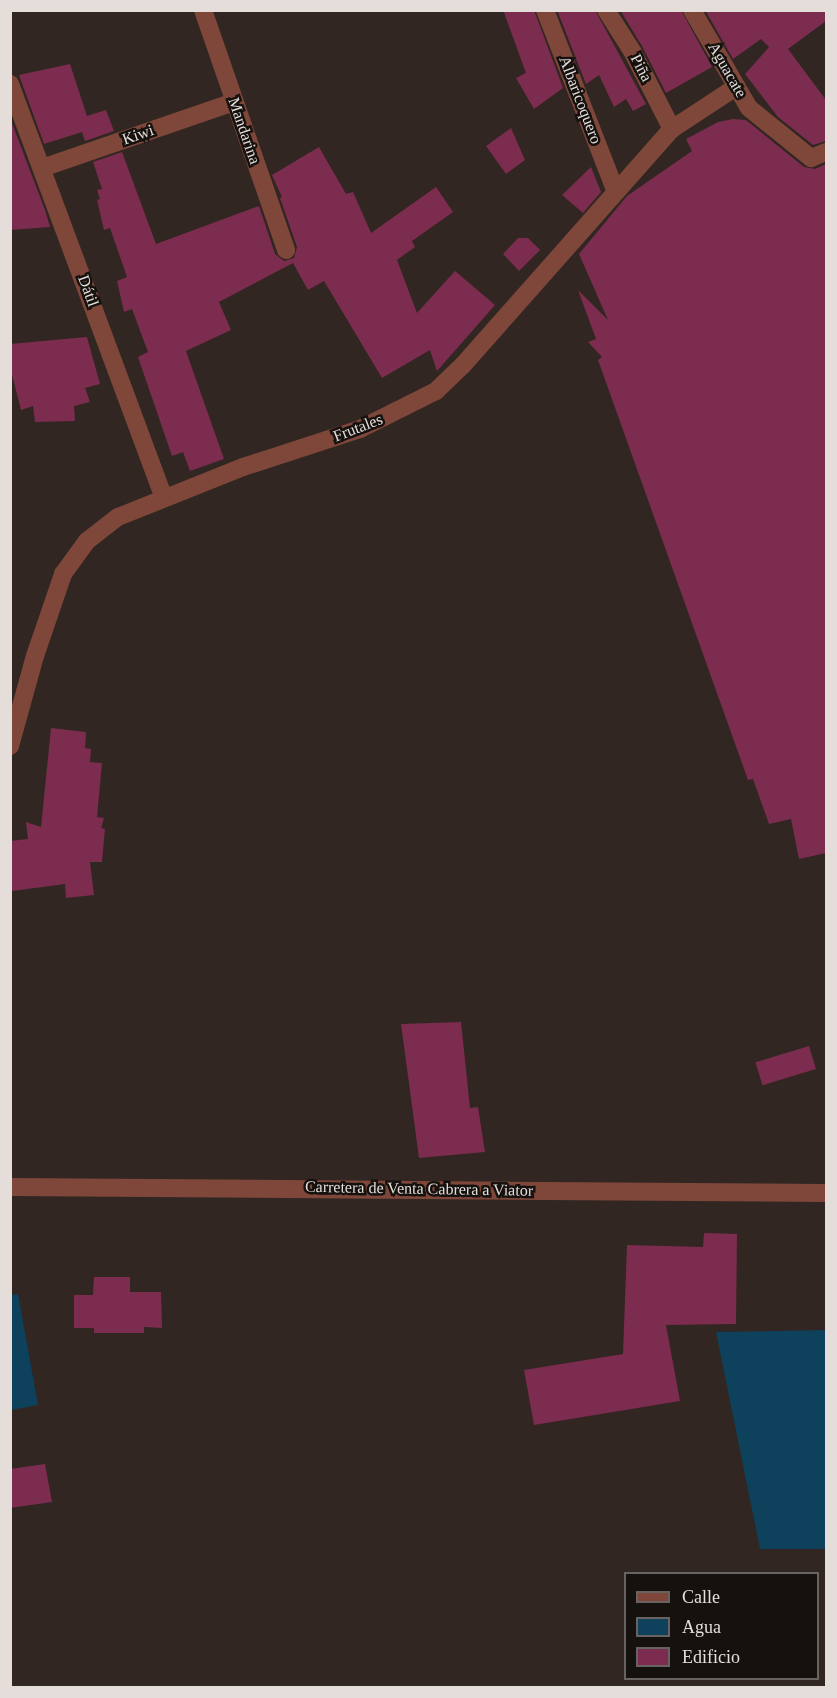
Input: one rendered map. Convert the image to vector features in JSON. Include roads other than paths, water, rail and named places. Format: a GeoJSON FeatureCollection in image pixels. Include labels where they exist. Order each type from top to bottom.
{"type":"FeatureCollection","features":[{"type":"Feature","properties":{"kind":"street","name":"Mandarina"},"geometry":{"type":"LineString","coordinates":[[203,10],[285,250]]}},
{"type":"Feature","properties":{"kind":"street","name":"Albaricoquero"},"geometry":{"type":"LineString","coordinates":[[545,10],[615,190]]}},
{"type":"Feature","properties":{"kind":"street","name":"Piña"},"geometry":{"type":"LineString","coordinates":[[606,10],[632,51],[672,129]]}},
{"type":"Feature","properties":{"kind":"street","name":"Aguacate"},"geometry":{"type":"LineString","coordinates":[[692,10],[749,108],[811,159],[826,152]]}},
{"type":"Feature","properties":{"kind":"street","name":"Dátil"},"geometry":{"type":"LineString","coordinates":[[10,84],[164,498]]}},
{"type":"Feature","properties":{"kind":"street","name":"Frutales"},"geometry":{"type":"LineString","coordinates":[[10,746],[34,656],[63,574],[87,541],[118,517],[243,467],[360,429],[436,391],[463,365],[615,190],[672,129],[736,87]]}},
{"type":"Feature","properties":{"kind":"street","name":"Kiwi"},"geometry":{"type":"LineString","coordinates":[[42,168],[234,102]]}},
{"type":"Feature","properties":{"kind":"street","name":"Carretera de Venta Cabrera a Viator"},"geometry":{"type":"LineString","coordinates":[[10,1187],[826,1193]]}},
{"type":"Feature","properties":{"kind":"water"},"geometry":{"type":"Polygon","coordinates":[[[18,1294],[38,1405],[11,1410],[11,1295],[18,1294]]]}},
{"type":"Feature","properties":{"kind":"water"},"geometry":{"type":"Polygon","coordinates":[[[826,1330],[826,1549],[760,1549],[716,1332],[826,1330]]]}}]}
